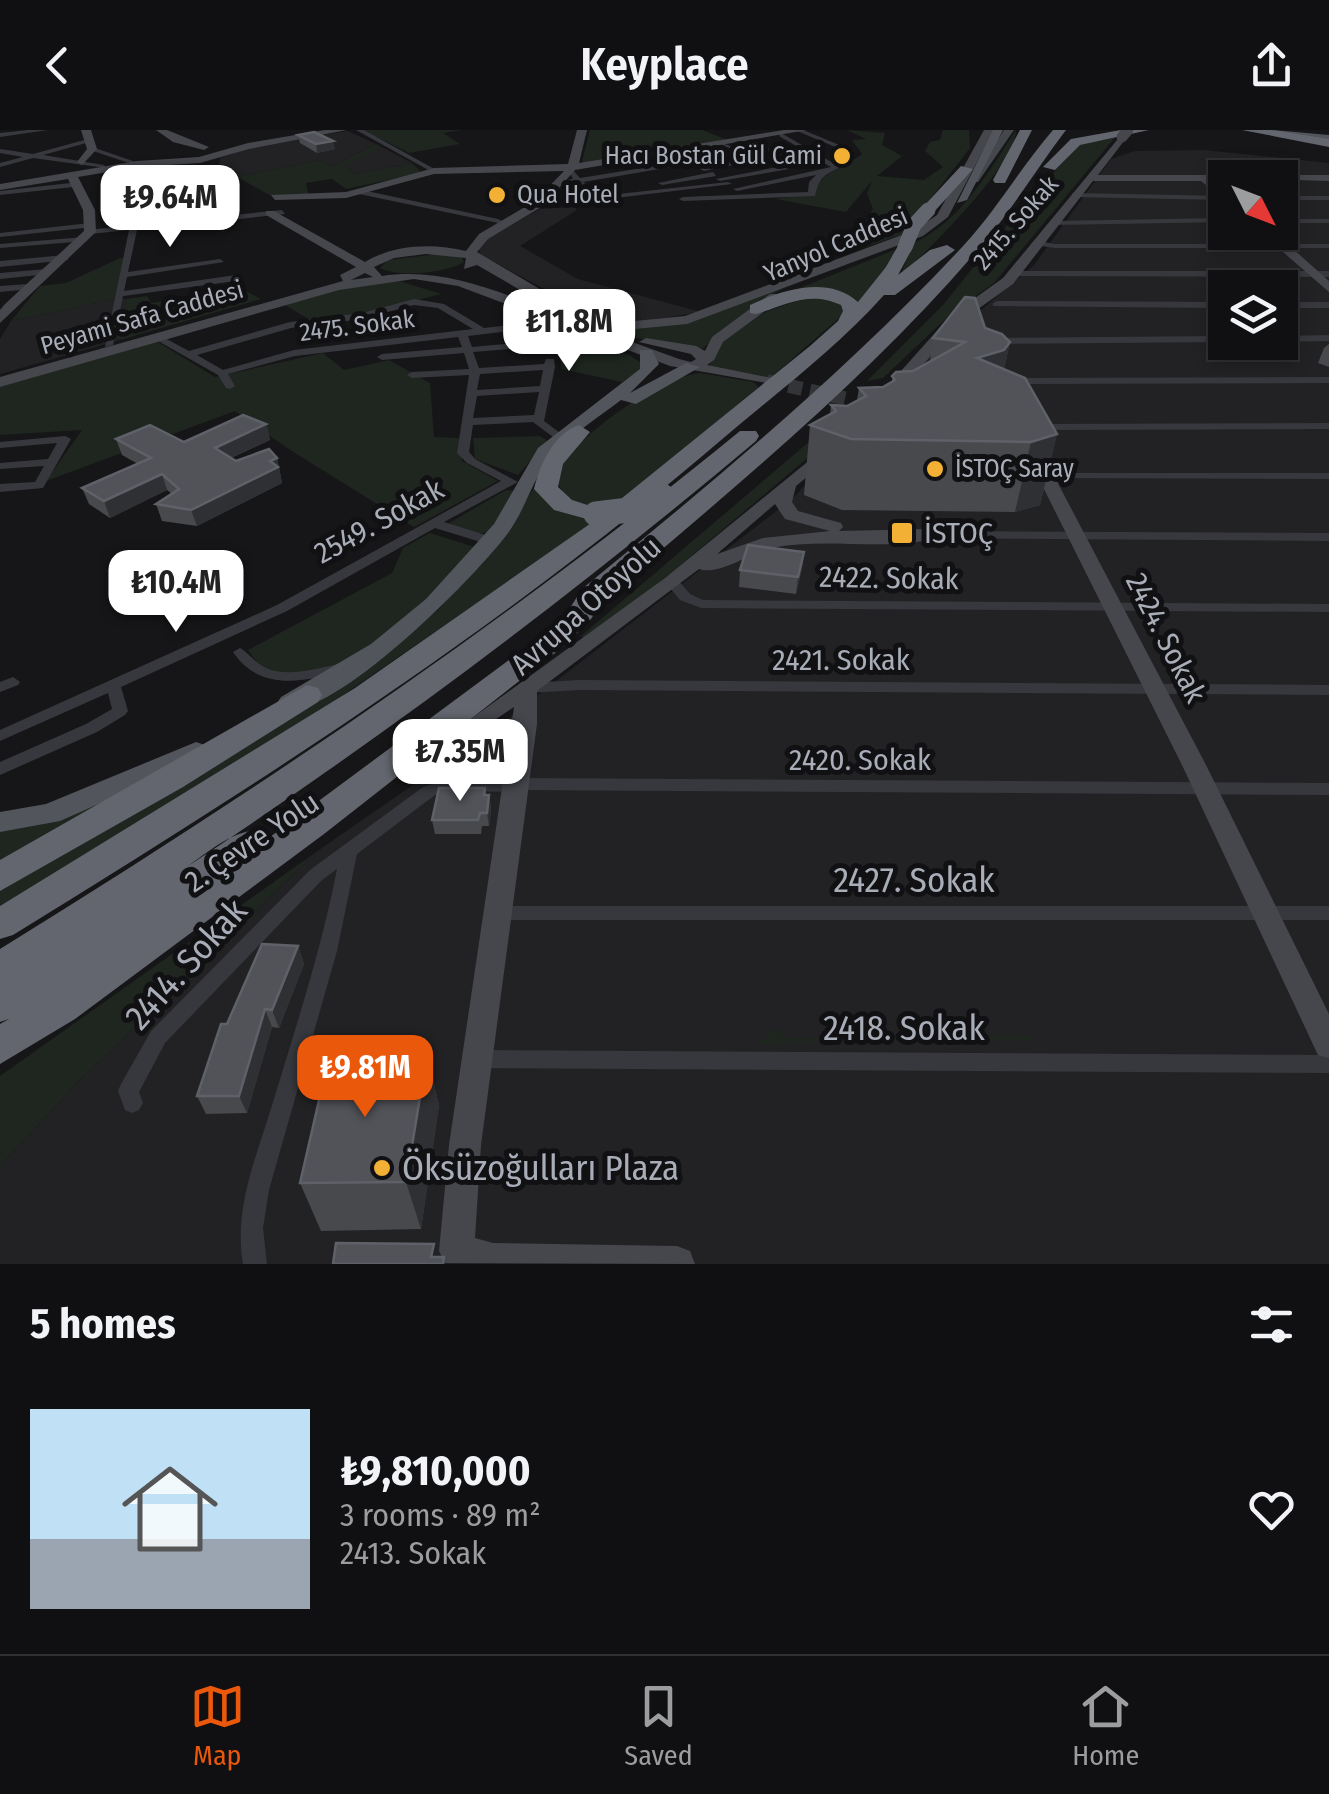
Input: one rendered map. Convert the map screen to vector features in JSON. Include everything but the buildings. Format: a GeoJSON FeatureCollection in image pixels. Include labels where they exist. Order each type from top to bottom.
{"type":"FeatureCollection","features":[{"type":"Feature","properties":{"kind":"highway"},"geometry":{"type":"LineString","coordinates":[[1001,197],[1026,130]]}},
{"type":"Feature","properties":{"kind":"highway","name":"Avrupa Otoyolu"},"geometry":{"type":"LineString","coordinates":[[0,1046],[62,1007],[554,640],[581,613],[592,595],[805,413],[951,268],[1045,130]]}},
{"type":"Feature","properties":{"kind":"highway","name":"Avrupa Otoyolu"},"geometry":{"type":"LineString","coordinates":[[0,969],[269,796],[545,602],[744,439],[899,299],[1020,182],[1060,130]]}},
{"type":"Feature","properties":{"kind":"highway"},"geometry":{"type":"LineString","coordinates":[[1020,182],[1076,130]]}},
{"type":"Feature","properties":{"kind":"highway"},"geometry":{"type":"LineString","coordinates":[[1001,197],[1034,186],[1063,150],[1076,142],[1143,130]]}},
{"type":"Feature","properties":{"kind":"highway"},"geometry":{"type":"LineString","coordinates":[[1248,130],[1329,139]]}},
{"type":"Feature","properties":{"kind":"highway"},"geometry":{"type":"LineString","coordinates":[[839,328],[890,278],[914,225],[966,169]]}},
{"type":"Feature","properties":{"kind":"highway"},"geometry":{"type":"LineString","coordinates":[[0,924],[268,758],[518,590],[649,490],[839,328],[920,266],[948,250]]}},
{"type":"Feature","properties":{"kind":"highway"},"geometry":{"type":"LineString","coordinates":[[756,308],[785,295],[821,293],[848,302],[852,311],[839,328]]}},
{"type":"Feature","properties":{"kind":"highway"},"geometry":{"type":"LineString","coordinates":[[570,435],[552,463],[546,489],[564,505],[596,514],[638,510],[713,456],[744,439]]}},
{"type":"Feature","properties":{"kind":"highway","name":"2. Çevre Yolu"},"geometry":{"type":"LineString","coordinates":[[0,1005],[307,806],[592,595]]}},
{"type":"Feature","properties":{"kind":"highway"},"geometry":{"type":"LineString","coordinates":[[0,877],[172,779],[307,695]]}},
{"type":"Feature","properties":{"kind":"highway"},"geometry":{"type":"LineString","coordinates":[[62,1007],[180,933],[469,729]]}},
{"type":"Feature","properties":{"kind":"main road"},"geometry":{"type":"LineString","coordinates":[[150,130],[170,146],[172,156]]}},
{"type":"Feature","properties":{"kind":"main road"},"geometry":{"type":"LineString","coordinates":[[161,130],[176,140],[209,149],[342,130]]}},
{"type":"Feature","properties":{"kind":"main road"},"geometry":{"type":"LineString","coordinates":[[0,188],[325,130]]}},
{"type":"Feature","properties":{"kind":"main road"},"geometry":{"type":"LineString","coordinates":[[427,251],[498,221],[532,199],[568,168],[574,130]]}},
{"type":"Feature","properties":{"kind":"main road"},"geometry":{"type":"LineString","coordinates":[[472,256],[477,241],[562,184],[582,130]]}},
{"type":"Feature","properties":{"kind":"main road"},"geometry":{"type":"LineString","coordinates":[[975,130],[977,147]]}},
{"type":"Feature","properties":{"kind":"main road"},"geometry":{"type":"LineString","coordinates":[[485,292],[470,279],[492,275],[616,323],[654,325],[696,318],[934,224],[988,130]]}},
{"type":"Feature","properties":{"kind":"main road"},"geometry":{"type":"LineString","coordinates":[[961,200],[998,130]]}},
{"type":"Feature","properties":{"kind":"main road","name":"Yanyol Caddesi"},"geometry":{"type":"LineString","coordinates":[[498,532],[542,466],[570,435],[699,364],[717,340],[756,308],[798,283],[939,226],[1009,130]]}},
{"type":"Feature","properties":{"kind":"main road"},"geometry":{"type":"LineString","coordinates":[[1278,130],[1329,139]]}},
{"type":"Feature","properties":{"kind":"main road"},"geometry":{"type":"LineString","coordinates":[[1292,130],[1329,139]]}},
{"type":"Feature","properties":{"kind":"main road"},"geometry":{"type":"LineString","coordinates":[[275,198],[362,192],[434,171],[484,173],[568,168],[801,131]]}},
{"type":"Feature","properties":{"kind":"main road","name":"2415. Sokak"},"geometry":{"type":"LineString","coordinates":[[875,402],[896,386],[956,320],[1014,274],[1125,133]]}},
{"type":"Feature","properties":{"kind":"main road"},"geometry":{"type":"LineString","coordinates":[[82,162],[89,140]]}},
{"type":"Feature","properties":{"kind":"main road"},"geometry":{"type":"LineString","coordinates":[[0,188],[75,179],[172,156]]}},
{"type":"Feature","properties":{"kind":"main road"},"geometry":{"type":"LineString","coordinates":[[1093,174],[1329,178]]}},
{"type":"Feature","properties":{"kind":"main road"},"geometry":{"type":"LineString","coordinates":[[1202,176],[1208,181]]}},
{"type":"Feature","properties":{"kind":"main road"},"geometry":{"type":"LineString","coordinates":[[3,312],[81,241],[75,179]]}},
{"type":"Feature","properties":{"kind":"main road"},"geometry":{"type":"LineString","coordinates":[[276,213],[338,246],[384,257],[427,251],[472,256],[526,288]]}},
{"type":"Feature","properties":{"kind":"main road"},"geometry":{"type":"LineString","coordinates":[[276,213],[368,268],[387,276],[414,275],[485,292],[646,363],[665,382]]}},
{"type":"Feature","properties":{"kind":"main road"},"geometry":{"type":"LineString","coordinates":[[1286,250],[1329,288]]}},
{"type":"Feature","properties":{"kind":"main road","name":"Peyami Safa Caddesi"},"geometry":{"type":"LineString","coordinates":[[0,379],[338,286],[456,271],[473,262],[472,256]]}},
{"type":"Feature","properties":{"kind":"main road"},"geometry":{"type":"LineString","coordinates":[[368,268],[384,257]]}},
{"type":"Feature","properties":{"kind":"main road","name":"Peyami Safa Caddesi"},"geometry":{"type":"LineString","coordinates":[[0,379],[368,268]]}},
{"type":"Feature","properties":{"kind":"main road"},"geometry":{"type":"LineString","coordinates":[[992,367],[971,324],[1011,289],[1014,274]]}},
{"type":"Feature","properties":{"kind":"main road"},"geometry":{"type":"LineString","coordinates":[[553,300],[606,331],[696,350],[699,364]]}},
{"type":"Feature","properties":{"kind":"main road"},"geometry":{"type":"LineString","coordinates":[[0,822],[50,814],[102,793],[307,695],[350,667],[424,612],[498,532],[516,482],[544,452],[570,435],[646,363],[699,364],[766,381]]}},
{"type":"Feature","properties":{"kind":"main road","name":"2424. Sokak"},"geometry":{"type":"LineString","coordinates":[[1021,427],[1205,789],[1329,1045]]}},
{"type":"Feature","properties":{"kind":"main road"},"geometry":{"type":"LineString","coordinates":[[469,729],[672,582],[844,436]]}},
{"type":"Feature","properties":{"kind":"main road"},"geometry":{"type":"LineString","coordinates":[[788,487],[783,498],[786,510],[802,520],[854,530],[927,535]]}},
{"type":"Feature","properties":{"kind":"main road"},"geometry":{"type":"LineString","coordinates":[[672,582],[730,554],[774,539],[927,535]]}},
{"type":"Feature","properties":{"kind":"main road"},"geometry":{"type":"LineString","coordinates":[[526,688],[526,724],[465,1145],[456,1250],[493,1261],[678,1264]]}},
{"type":"Feature","properties":{"kind":"street"},"geometry":{"type":"LineString","coordinates":[[0,134],[45,130]]}},
{"type":"Feature","properties":{"kind":"street"},"geometry":{"type":"LineString","coordinates":[[359,130],[434,171]]}},
{"type":"Feature","properties":{"kind":"street"},"geometry":{"type":"LineString","coordinates":[[801,131],[847,150]]}},
{"type":"Feature","properties":{"kind":"street"},"geometry":{"type":"LineString","coordinates":[[544,198],[720,179],[771,182],[837,167],[781,135]]}},
{"type":"Feature","properties":{"kind":"street"},"geometry":{"type":"LineString","coordinates":[[0,165],[40,157],[89,140],[131,162]]}},
{"type":"Feature","properties":{"kind":"street"},"geometry":{"type":"LineString","coordinates":[[748,140],[802,164]]}},
{"type":"Feature","properties":{"kind":"street"},"geometry":{"type":"LineString","coordinates":[[724,144],[759,158]]}},
{"type":"Feature","properties":{"kind":"street"},"geometry":{"type":"LineString","coordinates":[[697,148],[730,164],[778,154]]}},
{"type":"Feature","properties":{"kind":"street"},"geometry":{"type":"LineString","coordinates":[[0,151],[104,167]]}},
{"type":"Feature","properties":{"kind":"street"},"geometry":{"type":"LineString","coordinates":[[670,152],[750,197]]}},
{"type":"Feature","properties":{"kind":"street"},"geometry":{"type":"LineString","coordinates":[[599,198],[827,160]]}},
{"type":"Feature","properties":{"kind":"street"},"geometry":{"type":"LineString","coordinates":[[562,184],[692,162]]}},
{"type":"Feature","properties":{"kind":"street"},"geometry":{"type":"LineString","coordinates":[[720,179],[730,164]]}},
{"type":"Feature","properties":{"kind":"street"},"geometry":{"type":"LineString","coordinates":[[532,207],[602,203],[568,168]]}},
{"type":"Feature","properties":{"kind":"street"},"geometry":{"type":"LineString","coordinates":[[683,200],[795,196],[812,192],[813,182],[824,171]]}},
{"type":"Feature","properties":{"kind":"street"},"geometry":{"type":"LineString","coordinates":[[771,182],[795,196]]}},
{"type":"Feature","properties":{"kind":"street"},"geometry":{"type":"LineString","coordinates":[[362,192],[498,221]]}},
{"type":"Feature","properties":{"kind":"street"},"geometry":{"type":"LineString","coordinates":[[1076,195],[1208,197]]}},
{"type":"Feature","properties":{"kind":"street"},"geometry":{"type":"LineString","coordinates":[[1298,198],[1329,198]]}},
{"type":"Feature","properties":{"kind":"street"},"geometry":{"type":"LineString","coordinates":[[0,260],[133,228],[276,213]]}},
{"type":"Feature","properties":{"kind":"street"},"geometry":{"type":"LineString","coordinates":[[1054,223],[1208,220]]}},
{"type":"Feature","properties":{"kind":"street"},"geometry":{"type":"LineString","coordinates":[[1298,220],[1329,221]]}},
{"type":"Feature","properties":{"kind":"street"},"geometry":{"type":"LineString","coordinates":[[108,345],[133,228]]}},
{"type":"Feature","properties":{"kind":"street"},"geometry":{"type":"LineString","coordinates":[[0,235],[81,241]]}},
{"type":"Feature","properties":{"kind":"street"},"geometry":{"type":"LineString","coordinates":[[0,246],[81,241]]}},
{"type":"Feature","properties":{"kind":"street"},"geometry":{"type":"LineString","coordinates":[[1038,242],[1056,246],[1208,246]]}},
{"type":"Feature","properties":{"kind":"street"},"geometry":{"type":"LineString","coordinates":[[1298,246],[1329,246]]}},
{"type":"Feature","properties":{"kind":"street"},"geometry":{"type":"LineString","coordinates":[[125,275],[220,262]]}},
{"type":"Feature","properties":{"kind":"street"},"geometry":{"type":"LineString","coordinates":[[0,276],[46,272]]}},
{"type":"Feature","properties":{"kind":"street"},"geometry":{"type":"LineString","coordinates":[[1014,274],[1329,274]]}},
{"type":"Feature","properties":{"kind":"street"},"geometry":{"type":"LineString","coordinates":[[120,292],[197,278],[211,283],[236,278]]}},
{"type":"Feature","properties":{"kind":"street"},"geometry":{"type":"LineString","coordinates":[[0,289],[28,287]]}},
{"type":"Feature","properties":{"kind":"street"},"geometry":{"type":"LineString","coordinates":[[187,354],[290,325],[362,316],[414,302],[441,306],[481,330]]}},
{"type":"Feature","properties":{"kind":"street"},"geometry":{"type":"LineString","coordinates":[[997,304],[1208,305]]}},
{"type":"Feature","properties":{"kind":"street"},"geometry":{"type":"LineString","coordinates":[[1298,305],[1329,305]]}},
{"type":"Feature","properties":{"kind":"street"},"geometry":{"type":"LineString","coordinates":[[553,323],[550,367],[538,418],[544,430],[570,435]]}},
{"type":"Feature","properties":{"kind":"street","name":"2475. Sokak"},"geometry":{"type":"LineString","coordinates":[[222,373],[294,354],[553,323]]}},
{"type":"Feature","properties":{"kind":"street"},"geometry":{"type":"LineString","coordinates":[[462,333],[475,371],[463,447],[465,457],[516,482]]}},
{"type":"Feature","properties":{"kind":"street"},"geometry":{"type":"LineString","coordinates":[[156,336],[222,373],[230,386]]}},
{"type":"Feature","properties":{"kind":"street"},"geometry":{"type":"LineString","coordinates":[[1298,339],[1329,338]]}},
{"type":"Feature","properties":{"kind":"street"},"geometry":{"type":"LineString","coordinates":[[992,367],[1208,341]]}},
{"type":"Feature","properties":{"kind":"street"},"geometry":{"type":"LineString","coordinates":[[382,356],[550,344]]}},
{"type":"Feature","properties":{"kind":"street"},"geometry":{"type":"LineString","coordinates":[[412,375],[550,367]]}},
{"type":"Feature","properties":{"kind":"street"},"geometry":{"type":"LineString","coordinates":[[992,367],[1329,380]]}},
{"type":"Feature","properties":{"kind":"street"},"geometry":{"type":"LineString","coordinates":[[474,393],[542,389]]}},
{"type":"Feature","properties":{"kind":"street"},"geometry":{"type":"LineString","coordinates":[[468,422],[538,418]]}},
{"type":"Feature","properties":{"kind":"street"},"geometry":{"type":"LineString","coordinates":[[1021,427],[1329,426]]}},
{"type":"Feature","properties":{"kind":"street"},"geometry":{"type":"LineString","coordinates":[[0,445],[66,439],[39,485],[0,488]]}},
{"type":"Feature","properties":{"kind":"street"},"geometry":{"type":"LineString","coordinates":[[0,466],[53,462]]}},
{"type":"Feature","properties":{"kind":"street"},"geometry":{"type":"LineString","coordinates":[[1046,476],[1329,476]]}},
{"type":"Feature","properties":{"kind":"street","name":"2549. Sokak"},"geometry":{"type":"LineString","coordinates":[[0,736],[256,621],[432,523],[516,482]]}},
{"type":"Feature","properties":{"kind":"street"},"geometry":{"type":"LineString","coordinates":[[432,523],[498,532]]}},
{"type":"Feature","properties":{"kind":"street"},"geometry":{"type":"LineString","coordinates":[[927,535],[1329,537]]}},
{"type":"Feature","properties":{"kind":"street","name":"2422. Sokak"},"geometry":{"type":"LineString","coordinates":[[672,582],[685,597],[700,604],[1329,608]]}},
{"type":"Feature","properties":{"kind":"street"},"geometry":{"type":"LineString","coordinates":[[240,652],[256,621]]}},
{"type":"Feature","properties":{"kind":"street"},"geometry":{"type":"LineString","coordinates":[[204,646],[216,652],[240,652],[253,666],[278,676],[350,667]]}},
{"type":"Feature","properties":{"kind":"street","name":"2421. Sokak"},"geometry":{"type":"LineString","coordinates":[[526,688],[580,685],[1329,690]]}},
{"type":"Feature","properties":{"kind":"street"},"geometry":{"type":"LineString","coordinates":[[0,769],[32,751],[108,720],[120,711],[113,686]]}},
{"type":"Feature","properties":{"kind":"street","name":"2420. Sokak"},"geometry":{"type":"LineString","coordinates":[[404,806],[446,786],[497,788],[516,784],[1329,789]]}},
{"type":"Feature","properties":{"kind":"street","name":"2414. Sokak"},"geometry":{"type":"LineString","coordinates":[[132,1103],[128,1090],[158,1037],[316,875],[404,806]]}},
{"type":"Feature","properties":{"kind":"street"},"geometry":{"type":"LineString","coordinates":[[254,1264],[250,1247],[262,1183],[332,931],[349,850]]}},
{"type":"Feature","properties":{"kind":"street","name":"2427. Sokak"},"geometry":{"type":"LineString","coordinates":[[500,913],[1329,913]]}},
{"type":"Feature","properties":{"kind":"street","name":"2418. Sokak"},"geometry":{"type":"LineString","coordinates":[[478,1059],[1329,1064]]}},
{"type":"Feature","properties":{"kind":"shaded area"},"geometry":{"type":"Polygon","coordinates":[[[363,130],[462,130],[443,133],[460,144],[409,153],[363,130]]]}},
{"type":"Feature","properties":{"kind":"shaded area"},"geometry":{"type":"Polygon","coordinates":[[[590,130],[702,130],[730,141],[586,164],[582,162],[590,130]]]}},
{"type":"Feature","properties":{"kind":"shaded area"},"geometry":{"type":"Polygon","coordinates":[[[847,130],[885,133],[882,145],[902,156],[877,176],[924,180],[943,167],[925,151],[930,142],[940,140],[943,130],[969,130],[970,148],[903,234],[842,255],[873,209],[867,193],[872,181],[846,212],[775,199],[807,195],[826,176],[862,154],[852,140],[866,139],[847,130]]]}},
{"type":"Feature","properties":{"kind":"shaded area"},"geometry":{"type":"Polygon","coordinates":[[[1016,130],[1012,145],[987,184],[901,275],[912,244],[959,209],[1016,130]]]}},
{"type":"Feature","properties":{"kind":"shaded area"},"geometry":{"type":"Polygon","coordinates":[[[348,131],[376,144],[331,166],[320,160],[237,177],[219,164],[220,158],[256,146],[348,131]]]}},
{"type":"Feature","properties":{"kind":"shaded area"},"geometry":{"type":"Polygon","coordinates":[[[1117,135],[994,283],[954,311],[883,378],[867,381],[943,305],[1020,209],[1080,144],[1117,135]]]}},
{"type":"Feature","properties":{"kind":"shaded area"},"geometry":{"type":"Polygon","coordinates":[[[376,144],[382,147],[344,165],[356,174],[412,163],[422,173],[346,189],[332,179],[306,183],[309,197],[273,197],[237,177],[320,160],[331,166],[376,144]]]}},
{"type":"Feature","properties":{"kind":"shaded area"},"geometry":{"type":"Polygon","coordinates":[[[382,147],[412,163],[356,174],[343,164],[382,147]]]}},
{"type":"Feature","properties":{"kind":"shaded area","name":"İSTOÇ"},"geometry":{"type":"Polygon","coordinates":[[[1204,150],[1329,163],[1329,1264],[0,1264],[0,1166],[75,1085],[316,852],[498,726],[792,499],[941,344],[1034,265],[1111,159],[1135,151],[1204,150]]]}},
{"type":"Feature","properties":{"kind":"shaded area"},"geometry":{"type":"Polygon","coordinates":[[[155,164],[199,172],[231,199],[155,183],[164,173],[155,164]]]}},
{"type":"Feature","properties":{"kind":"shaded area"},"geometry":{"type":"Polygon","coordinates":[[[540,209],[577,210],[520,246],[578,279],[701,312],[639,322],[585,311],[481,255],[478,248],[485,240],[540,209]]]}},
{"type":"Feature","properties":{"kind":"shaded area"},"geometry":{"type":"Polygon","coordinates":[[[897,249],[886,276],[857,304],[795,290],[897,249]]]}},
{"type":"Feature","properties":{"kind":"shaded area"},"geometry":{"type":"Polygon","coordinates":[[[446,253],[461,256],[464,262],[423,273],[380,268],[388,260],[446,253]]]}},
{"type":"Feature","properties":{"kind":"shaded area"},"geometry":{"type":"Polygon","coordinates":[[[125,259],[115,299],[11,321],[40,286],[66,283],[125,259]]]}},
{"type":"Feature","properties":{"kind":"shaded area"},"geometry":{"type":"Polygon","coordinates":[[[399,281],[441,294],[364,314],[312,321],[283,304],[356,285],[399,281]]]}},
{"type":"Feature","properties":{"kind":"shaded area"},"geometry":{"type":"Polygon","coordinates":[[[793,282],[760,302],[702,349],[637,338],[596,323],[627,326],[677,322],[793,282]]]}},
{"type":"Feature","properties":{"kind":"shaded area"},"geometry":{"type":"Polygon","coordinates":[[[242,289],[261,299],[120,340],[126,299],[147,296],[151,303],[242,289]]]}},
{"type":"Feature","properties":{"kind":"shaded area"},"geometry":{"type":"Polygon","coordinates":[[[817,296],[846,305],[846,312],[769,379],[708,366],[738,327],[778,308],[817,296]]]}},
{"type":"Feature","properties":{"kind":"shaded area"},"geometry":{"type":"Polygon","coordinates":[[[126,299],[120,340],[0,374],[0,339],[11,321],[126,299]]]}},
{"type":"Feature","properties":{"kind":"shaded area"},"geometry":{"type":"Polygon","coordinates":[[[558,328],[631,356],[641,363],[641,370],[622,382],[561,369],[558,328]]]}},
{"type":"Feature","properties":{"kind":"shaded area"},"geometry":{"type":"Polygon","coordinates":[[[156,341],[215,377],[323,353],[344,370],[389,360],[430,383],[434,437],[459,438],[462,461],[498,481],[414,527],[235,411],[46,481],[82,430],[0,435],[0,387],[156,341]]]}},
{"type":"Feature","properties":{"kind":"shaded area"},"geometry":{"type":"Polygon","coordinates":[[[700,373],[753,382],[759,387],[613,507],[582,506],[567,497],[555,471],[582,441],[642,397],[682,377],[700,373]]]}},
{"type":"Feature","properties":{"kind":"shaded area"},"geometry":{"type":"Polygon","coordinates":[[[874,402],[670,574],[585,639],[581,636],[817,435],[874,402]]]}},
{"type":"Feature","properties":{"kind":"shaded area"},"geometry":{"type":"Polygon","coordinates":[[[540,436],[548,441],[518,475],[475,459],[473,438],[540,436]]]}},
{"type":"Feature","properties":{"kind":"shaded area"},"geometry":{"type":"Polygon","coordinates":[[[535,486],[599,519],[279,739],[0,906],[0,888],[322,695],[438,610],[509,529],[535,486]]]}},
{"type":"Feature","properties":{"kind":"shaded area"},"geometry":{"type":"Polygon","coordinates":[[[506,490],[516,491],[489,532],[471,535],[454,531],[449,523],[506,490]]]}},
{"type":"Feature","properties":{"kind":"shaded area"},"geometry":{"type":"Polygon","coordinates":[[[430,533],[478,548],[433,595],[369,648],[334,667],[301,676],[272,672],[248,650],[392,573],[403,548],[430,533]]]}},
{"type":"Feature","properties":{"kind":"shaded area"},"geometry":{"type":"Polygon","coordinates":[[[110,797],[0,865],[0,826],[110,797]]]}},
{"type":"Feature","properties":{"kind":"shaded area"},"geometry":{"type":"Polygon","coordinates":[[[316,852],[75,1085],[0,1166],[0,1076],[316,852]]]}},
{"type":"Feature","properties":{"kind":"shaded area"},"geometry":{"type":"Polygon","coordinates":[[[780,1029],[784,1038],[1030,1035],[1031,1040],[758,1044],[770,1032],[780,1029]]]}},
{"type":"Feature","properties":{"kind":"tunnel"},"geometry":{"type":"LineString","coordinates":[[767,381],[852,400]]}},
{"type":"Feature","properties":{"kind":"place","name":"Hacı Bostan Gül Cami"},"geometry":{"type":"Point","coordinates":[842,156]}},
{"type":"Feature","properties":{"kind":"place","name":"Qua Hotel"},"geometry":{"type":"Point","coordinates":[497,195]}},
{"type":"Feature","properties":{"kind":"place","name":"İSTOÇ Saray"},"geometry":{"type":"Point","coordinates":[935,469]}},
{"type":"Feature","properties":{"kind":"place","name":"İSTOÇ"},"geometry":{"type":"Point","coordinates":[902,533]}},
{"type":"Feature","properties":{"kind":"place","name":"Öksüzoğulları Plaza"},"geometry":{"type":"Point","coordinates":[382,1168]}}]}
